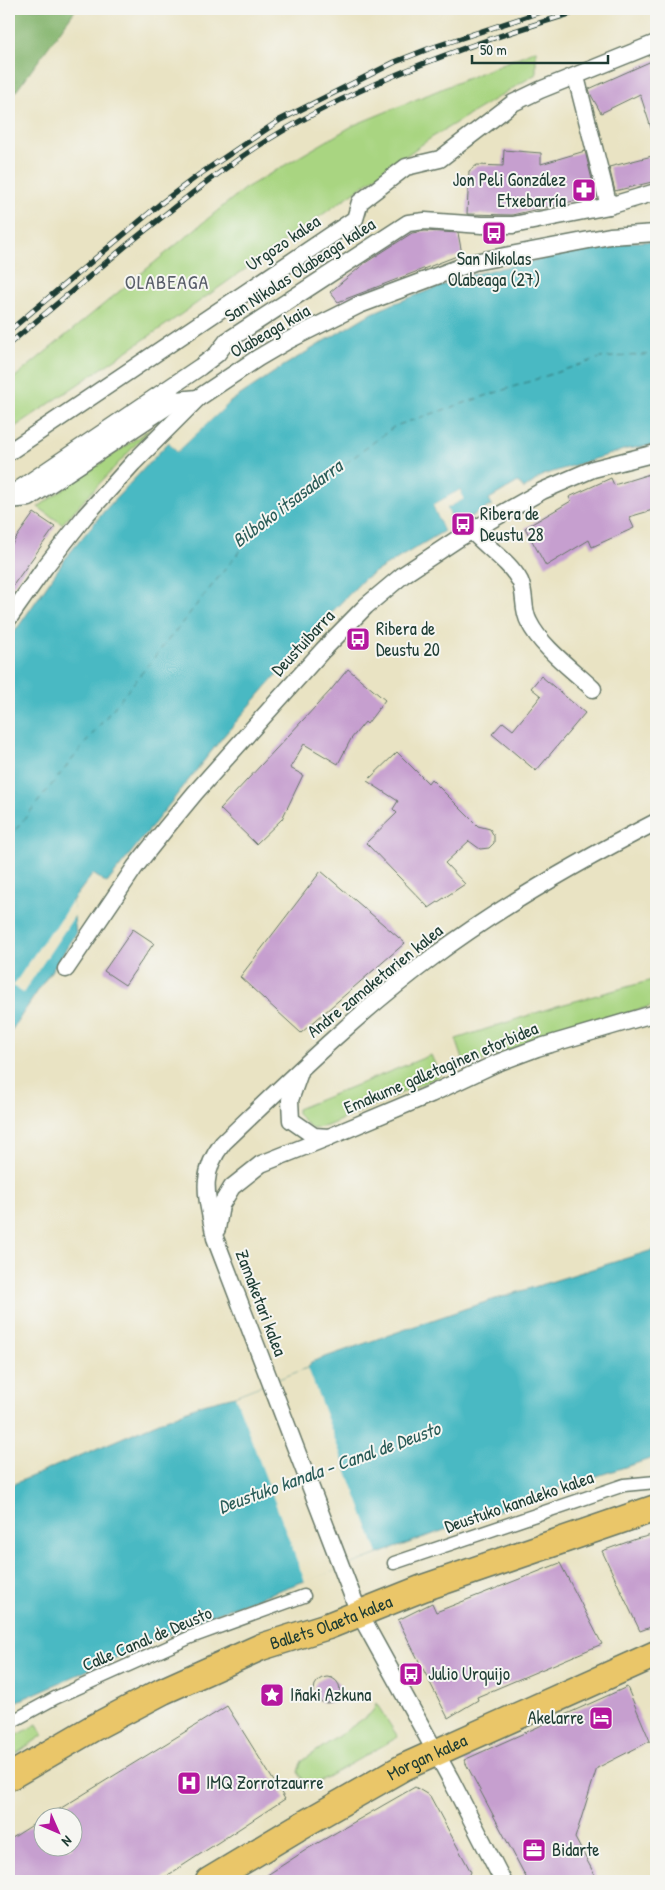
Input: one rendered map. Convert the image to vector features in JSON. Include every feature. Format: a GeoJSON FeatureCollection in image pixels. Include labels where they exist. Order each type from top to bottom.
{"type":"FeatureCollection","features":[{"type":"Feature","properties":{"kind":"main road","name":"Ballets Olaeta kalea"},"geometry":{"type":"LineString","coordinates":[[12,1777],[93,1728],[163,1691],[261,1647],[328,1626],[432,1584],[656,1508]]}},
{"type":"Feature","properties":{"kind":"main road","name":"Morgan kalea"},"geometry":{"type":"LineString","coordinates":[[209,1881],[388,1776],[436,1752],[656,1654]]}},
{"type":"Feature","properties":{"kind":"street","name":"Urgozo kalea"},"geometry":{"type":"LineString","coordinates":[[9,452],[355,219],[360,202],[406,167],[440,159],[513,103],[540,90],[656,43]]}},
{"type":"Feature","properties":{"kind":"street"},"geometry":{"type":"LineString","coordinates":[[576,77],[609,206]]}},
{"type":"Feature","properties":{"kind":"street","name":"San Nikolas Olabeaga kalea"},"geometry":{"type":"LineString","coordinates":[[9,496],[200,367],[217,354],[227,341],[408,223],[425,221],[482,225],[513,224],[609,206],[656,192]]}},
{"type":"Feature","properties":{"kind":"street","name":"Olabeaga kaia"},"geometry":{"type":"LineString","coordinates":[[9,618],[45,567],[85,516],[133,463],[198,398],[287,341],[359,305],[474,262],[610,236],[651,233]]}},
{"type":"Feature","properties":{"kind":"street"},"geometry":{"type":"LineString","coordinates":[[9,500],[29,498],[177,400],[198,398]]}},
{"type":"Feature","properties":{"kind":"street","name":"Deustuibarra"},"geometry":{"type":"LineString","coordinates":[[66,969],[126,880],[166,828],[323,650],[366,606],[404,575],[472,530],[542,491],[593,469],[656,453]]}},
{"type":"Feature","properties":{"kind":"street"},"geometry":{"type":"LineString","coordinates":[[472,530],[482,543],[512,570],[520,582],[524,593],[528,621],[536,634],[593,689]]}},
{"type":"Feature","properties":{"kind":"street","name":"Andre zamaketarien kalea"},"geometry":{"type":"LineString","coordinates":[[215,1238],[206,1188],[207,1172],[214,1154],[302,1067],[422,966],[477,926],[542,884],[656,822]]}},
{"type":"Feature","properties":{"kind":"street","name":"Emakume galletaginen etorbidea"},"geometry":{"type":"LineString","coordinates":[[215,1238],[221,1205],[232,1187],[261,1164],[431,1094],[496,1063],[537,1048],[656,1013]]}},
{"type":"Feature","properties":{"kind":"street"},"geometry":{"type":"LineString","coordinates":[[302,1067],[290,1100],[291,1120],[314,1136],[329,1137]]}},
{"type":"Feature","properties":{"kind":"street","name":"Zamaketari kalea"},"geometry":{"type":"LineString","coordinates":[[215,1238],[340,1568],[359,1613],[392,1676],[436,1752],[503,1881]]}},
{"type":"Feature","properties":{"kind":"street","name":"Deustuko kanaleko kalea"},"geometry":{"type":"LineString","coordinates":[[394,1563],[624,1485],[656,1482]]}},
{"type":"Feature","properties":{"kind":"street","name":"Calle Canal de Deusto"},"geometry":{"type":"LineString","coordinates":[[9,1723],[54,1698],[191,1637],[304,1596]]}},
{"type":"Feature","properties":{"kind":"green space"},"geometry":{"type":"Polygon","coordinates":[[[9,9],[76,9],[9,101],[9,9]]]}},
{"type":"Feature","properties":{"kind":"green space"},"geometry":{"type":"Polygon","coordinates":[[[536,50],[536,74],[431,138],[173,320],[9,431],[9,382],[244,189],[354,125],[536,50]]]}},
{"type":"Feature","properties":{"kind":"green space"},"geometry":{"type":"Polygon","coordinates":[[[151,428],[62,524],[38,507],[151,428]]]}},
{"type":"Feature","properties":{"kind":"green space"},"geometry":{"type":"Polygon","coordinates":[[[656,979],[656,1005],[584,1025],[512,1049],[466,1068],[456,1039],[557,1006],[656,979]]]}},
{"type":"Feature","properties":{"kind":"green space"},"geometry":{"type":"Polygon","coordinates":[[[431,1055],[440,1076],[327,1126],[312,1129],[297,1114],[297,1109],[431,1055]]]}},
{"type":"Feature","properties":{"kind":"green space"},"geometry":{"type":"Polygon","coordinates":[[[376,1703],[398,1737],[308,1788],[298,1772],[301,1762],[370,1714],[376,1703]]]}},
{"type":"Feature","properties":{"kind":"green space"},"geometry":{"type":"Polygon","coordinates":[[[37,1724],[43,1735],[9,1759],[9,1740],[37,1724]]]}},
{"type":"Feature","properties":{"kind":"water","name":"Bilboko itsasadarra"},"geometry":{"type":"Polygon","coordinates":[[[656,241],[656,445],[627,449],[543,475],[524,489],[518,482],[489,499],[492,505],[454,526],[447,508],[463,499],[460,490],[433,505],[444,531],[365,578],[323,621],[222,738],[107,883],[93,874],[72,901],[76,934],[9,1034],[9,640],[68,555],[106,509],[169,442],[177,452],[230,402],[285,365],[368,315],[470,275],[612,243],[656,241]]]}},
{"type":"Feature","properties":{"kind":"water","name":"Deustuko kanala - Canal de Deusto"},"geometry":{"type":"Polygon","coordinates":[[[656,1249],[656,1457],[504,1506],[505,1508],[222,1611],[9,1705],[9,1486],[199,1405],[235,1396],[308,1368],[311,1362],[470,1307],[656,1249]]]}},
{"type":"Feature","properties":{"kind":"pier"},"geometry":{"type":"Polygon","coordinates":[[[227,402],[228,404],[177,452],[170,441],[177,448],[227,402]]]}},
{"type":"Feature","properties":{"kind":"pier"},"geometry":{"type":"Polygon","coordinates":[[[460,490],[464,499],[447,508],[454,526],[452,527],[444,507],[460,498],[459,493],[436,506],[446,530],[444,531],[433,505],[460,490]]]}},
{"type":"Feature","properties":{"kind":"pier"},"geometry":{"type":"Polygon","coordinates":[[[72,901],[75,915],[23,993],[13,986],[72,901]]]}},
{"type":"Feature","properties":{"kind":"pier"},"geometry":{"type":"Polygon","coordinates":[[[308,1368],[378,1554],[305,1582],[235,1396],[308,1368]]]}},
{"type":"Feature","properties":{"kind":"building"},"geometry":{"type":"Polygon","coordinates":[[[656,59],[656,134],[653,134],[640,94],[601,113],[589,89],[656,59]]]}},
{"type":"Feature","properties":{"kind":"building"},"geometry":{"type":"Polygon","coordinates":[[[504,150],[541,153],[541,164],[585,151],[596,196],[512,215],[467,214],[469,171],[477,165],[503,166],[504,150]]]}},
{"type":"Feature","properties":{"kind":"building"},"geometry":{"type":"Polygon","coordinates":[[[656,155],[656,181],[615,191],[609,167],[656,155]]]}},
{"type":"Feature","properties":{"kind":"building"},"geometry":{"type":"Polygon","coordinates":[[[425,231],[458,233],[462,254],[338,302],[330,292],[365,263],[412,233],[425,231]]]}},
{"type":"Feature","properties":{"kind":"building"},"geometry":{"type":"Polygon","coordinates":[[[656,472],[656,509],[629,517],[634,528],[592,547],[589,540],[546,566],[525,528],[571,501],[569,497],[611,478],[614,485],[656,472]]]}},
{"type":"Feature","properties":{"kind":"building"},"geometry":{"type":"Polygon","coordinates":[[[34,513],[55,527],[9,591],[9,548],[34,513]]]}},
{"type":"Feature","properties":{"kind":"building"},"geometry":{"type":"Polygon","coordinates":[[[348,669],[385,700],[367,724],[365,722],[351,739],[338,764],[304,744],[290,768],[303,775],[282,819],[256,844],[220,809],[330,691],[348,669]]]}},
{"type":"Feature","properties":{"kind":"building"},"geometry":{"type":"Polygon","coordinates":[[[541,676],[585,713],[536,771],[492,734],[503,722],[513,730],[541,696],[531,688],[541,676]]]}},
{"type":"Feature","properties":{"kind":"building"},"geometry":{"type":"Polygon","coordinates":[[[397,752],[428,783],[431,779],[478,826],[490,829],[494,836],[494,843],[489,848],[480,849],[469,841],[445,863],[465,884],[429,908],[366,843],[397,813],[393,809],[398,801],[367,781],[397,752]]]}},
{"type":"Feature","properties":{"kind":"building"},"geometry":{"type":"Polygon","coordinates":[[[321,871],[405,943],[301,1033],[240,977],[321,871]]]}},
{"type":"Feature","properties":{"kind":"building"},"geometry":{"type":"Polygon","coordinates":[[[133,929],[154,943],[125,985],[104,971],[133,929]]]}},
{"type":"Feature","properties":{"kind":"building"},"geometry":{"type":"Polygon","coordinates":[[[656,1534],[656,1625],[640,1631],[602,1551],[656,1534]]]}},
{"type":"Feature","properties":{"kind":"building"},"geometry":{"type":"Polygon","coordinates":[[[560,1563],[602,1644],[477,1697],[478,1700],[448,1718],[398,1620],[432,1603],[436,1612],[560,1563]]]}},
{"type":"Feature","properties":{"kind":"building"},"geometry":{"type":"Polygon","coordinates":[[[327,1677],[336,1681],[340,1690],[336,1699],[327,1703],[318,1699],[314,1690],[318,1681],[327,1677]]]}},
{"type":"Feature","properties":{"kind":"building"},"geometry":{"type":"Polygon","coordinates":[[[627,1687],[650,1741],[597,1768],[575,1838],[598,1881],[528,1881],[464,1760],[627,1687]]]}},
{"type":"Feature","properties":{"kind":"building","name":"IMQ Zorrotzaurre"},"geometry":{"type":"Polygon","coordinates":[[[227,1706],[285,1799],[159,1881],[9,1881],[9,1840],[32,1825],[32,1858],[82,1858],[82,1808],[61,1808],[227,1706]]]}},
{"type":"Feature","properties":{"kind":"building"},"geometry":{"type":"Polygon","coordinates":[[[415,1787],[430,1796],[471,1872],[467,1881],[258,1881],[309,1848],[415,1787]]]}},
{"type":"Feature","properties":{"kind":"ferry route"},"geometry":{"type":"LineString","coordinates":[[9,838],[255,532],[395,426],[600,358],[656,354]]}},
{"type":"Feature","properties":{"kind":"railway"},"geometry":{"type":"LineString","coordinates":[[9,331],[160,204],[200,174],[280,120],[395,62],[428,49],[549,9]]}},
{"type":"Feature","properties":{"kind":"railway"},"geometry":{"type":"LineString","coordinates":[[9,344],[195,191],[266,141],[342,99],[421,64],[503,35],[586,9]]}},
{"type":"Feature","properties":{"kind":"place","name":"Jon Peli González Etxebarría"},"geometry":{"type":"Point","coordinates":[584,190]}},
{"type":"Feature","properties":{"kind":"place","name":"San Nikolas Olabeaga (27)"},"geometry":{"type":"Point","coordinates":[494,233]}},
{"type":"Feature","properties":{"kind":"place","name":"Ribera de Deustu 28"},"geometry":{"type":"Point","coordinates":[463,524]}},
{"type":"Feature","properties":{"kind":"place","name":"Ribera de Deustu 20"},"geometry":{"type":"Point","coordinates":[358,639]}},
{"type":"Feature","properties":{"kind":"place","name":"Julio Urquijo"},"geometry":{"type":"Point","coordinates":[411,1674]}},
{"type":"Feature","properties":{"kind":"place","name":"Iñaki Azkuna"},"geometry":{"type":"Point","coordinates":[272,1695]}},
{"type":"Feature","properties":{"kind":"place","name":"Akelarre"},"geometry":{"type":"Point","coordinates":[601,1718]}},
{"type":"Feature","properties":{"kind":"place","name":"IMQ Zorrotzaurre"},"geometry":{"type":"Point","coordinates":[189,1783]}},
{"type":"Feature","properties":{"kind":"place","name":"Bidarte"},"geometry":{"type":"Point","coordinates":[534,1850]}},
{"type":"Feature","properties":{"kind":"district","name":"OLABEAGA"},"geometry":{"type":"Point","coordinates":[167,282]}}]}
